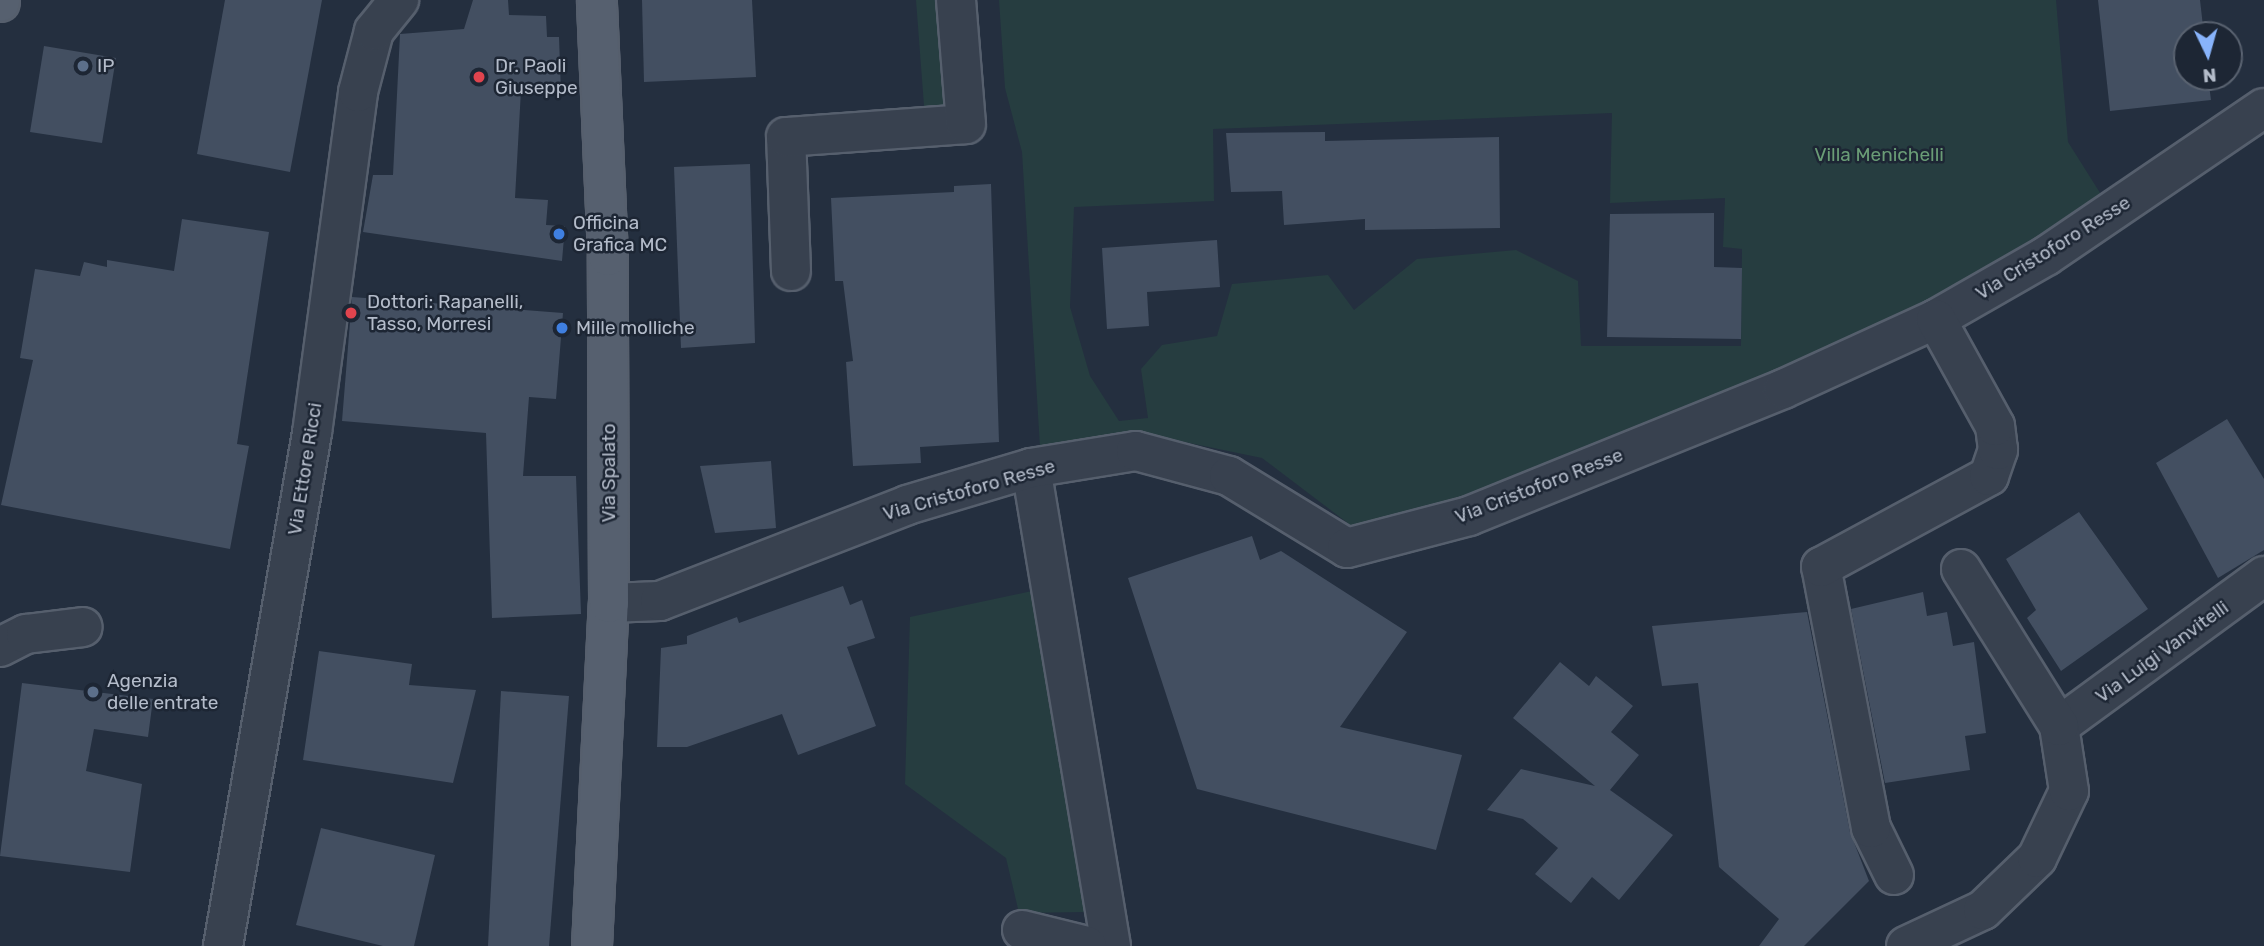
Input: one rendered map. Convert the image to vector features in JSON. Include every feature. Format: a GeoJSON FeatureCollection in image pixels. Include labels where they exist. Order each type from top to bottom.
{"type":"FeatureCollection","features":[{"type":"Feature","properties":{"kind":"main road","name":"Via Spalato"},"geometry":{"type":"LineString","coordinates":[[592,946],[609,603],[608,270],[597,0]]}},
{"type":"Feature","properties":{"kind":"street","name":"Via Ettore Ricci"},"geometry":{"type":"LineString","coordinates":[[223,946],[312,433],[358,92],[374,31],[399,0]]}},
{"type":"Feature","properties":{"kind":"street"},"geometry":{"type":"LineString","coordinates":[[791,271],[786,137],[965,124],[956,0]]}},
{"type":"Feature","properties":{"kind":"street","name":"Via Cristoforo Resse"},"geometry":{"type":"LineString","coordinates":[[609,603],[660,601],[907,505],[1031,468],[1136,451],[1229,476],[1347,548],[1469,516],[1783,389],[1936,319],[2046,256],[2264,108]]}},
{"type":"Feature","properties":{"kind":"street"},"geometry":{"type":"LineString","coordinates":[[1894,875],[1871,828],[1821,567],[1989,476],[1998,450],[1995,426],[1936,319]]}},
{"type":"Feature","properties":{"kind":"street"},"geometry":{"type":"LineString","coordinates":[[1031,468],[1111,946]]}},
{"type":"Feature","properties":{"kind":"street"},"geometry":{"type":"LineString","coordinates":[[1906,946],[1983,910],[2037,858],[2070,791],[2059,726],[1961,569]]}},
{"type":"Feature","properties":{"kind":"street","name":"Via Luigi Vanvitelli"},"geometry":{"type":"LineString","coordinates":[[2059,726],[2264,576]]}},
{"type":"Feature","properties":{"kind":"street"},"geometry":{"type":"LineString","coordinates":[[0,647],[26,634],[83,627]]}},
{"type":"Feature","properties":{"kind":"street"},"geometry":{"type":"LineString","coordinates":[[1022,930],[1087,946]]}},
{"type":"Feature","properties":{"kind":"green space"},"geometry":{"type":"Polygon","coordinates":[[[916,0],[937,0],[945,118],[925,119],[916,0]]]}},
{"type":"Feature","properties":{"kind":"green space","name":"Villa Menichelli"},"geometry":{"type":"Polygon","coordinates":[[[999,0],[2056,0],[2068,142],[2102,196],[2024,257],[1780,375],[1469,499],[1353,527],[1262,458],[1141,433],[1040,447],[1022,152],[1005,88],[999,0]],[[1612,113],[1213,129],[1214,201],[1074,207],[1070,307],[1090,376],[1119,421],[1148,418],[1141,369],[1162,345],[1217,336],[1232,284],[1328,275],[1354,310],[1417,259],[1516,250],[1578,281],[1581,346],[1741,346],[1742,249],[1723,247],[1725,198],[1610,203],[1612,113]]]}},
{"type":"Feature","properties":{"kind":"green space"},"geometry":{"type":"Polygon","coordinates":[[[1032,591],[1086,912],[1019,913],[1006,858],[905,784],[910,617],[1032,591]]]}},
{"type":"Feature","properties":{"kind":"building"},"geometry":{"type":"Polygon","coordinates":[[[225,0],[322,0],[290,172],[197,154],[225,0]]]}},
{"type":"Feature","properties":{"kind":"building"},"geometry":{"type":"Polygon","coordinates":[[[473,0],[508,0],[509,15],[546,16],[547,37],[559,37],[561,93],[521,90],[515,198],[548,200],[546,225],[565,226],[562,261],[363,232],[373,175],[393,175],[400,34],[464,29],[473,0]]]}},
{"type":"Feature","properties":{"kind":"building"},"geometry":{"type":"Polygon","coordinates":[[[642,0],[752,0],[756,77],[644,82],[642,0]]]}},
{"type":"Feature","properties":{"kind":"building"},"geometry":{"type":"Polygon","coordinates":[[[2098,0],[2200,0],[2202,21],[2173,21],[2173,91],[2210,91],[2211,100],[2110,111],[2098,0]]]}},
{"type":"Feature","properties":{"kind":"building"},"geometry":{"type":"Polygon","coordinates":[[[44,46],[116,58],[102,143],[30,132],[44,46]]]}},
{"type":"Feature","properties":{"kind":"building"},"geometry":{"type":"Polygon","coordinates":[[[1325,132],[1325,141],[1499,137],[1500,228],[1365,230],[1365,219],[1284,225],[1282,191],[1231,192],[1226,133],[1325,132]]]}},
{"type":"Feature","properties":{"kind":"building"},"geometry":{"type":"Polygon","coordinates":[[[750,164],[755,343],[681,348],[674,167],[750,164]]]}},
{"type":"Feature","properties":{"kind":"building"},"geometry":{"type":"Polygon","coordinates":[[[991,184],[999,442],[920,447],[921,463],[853,466],[846,362],[853,361],[843,281],[835,281],[831,198],[954,192],[954,186],[991,184]]]}},
{"type":"Feature","properties":{"kind":"building"},"geometry":{"type":"Polygon","coordinates":[[[1714,213],[1714,267],[1742,268],[1741,339],[1607,337],[1610,214],[1714,213]]]}},
{"type":"Feature","properties":{"kind":"building"},"geometry":{"type":"Polygon","coordinates":[[[182,219],[269,232],[237,444],[249,446],[230,549],[1,505],[33,360],[20,358],[35,269],[80,276],[84,262],[107,267],[107,260],[174,271],[182,219]]]}},
{"type":"Feature","properties":{"kind":"building"},"geometry":{"type":"Polygon","coordinates":[[[1217,240],[1220,287],[1147,292],[1149,326],[1107,329],[1102,248],[1217,240]]]}},
{"type":"Feature","properties":{"kind":"building"},"geometry":{"type":"Polygon","coordinates":[[[352,297],[563,313],[556,399],[529,397],[523,476],[576,476],[581,614],[492,618],[486,433],[342,421],[352,297]]]}},
{"type":"Feature","properties":{"kind":"building"},"geometry":{"type":"Polygon","coordinates":[[[2227,419],[2264,479],[2264,550],[2218,578],[2156,463],[2227,419]]]}},
{"type":"Feature","properties":{"kind":"building"},"geometry":{"type":"Polygon","coordinates":[[[771,461],[776,528],[715,533],[700,466],[771,461]]]}},
{"type":"Feature","properties":{"kind":"building"},"geometry":{"type":"Polygon","coordinates":[[[2079,512],[2148,609],[2061,671],[2027,618],[2036,610],[2006,559],[2079,512]]]}},
{"type":"Feature","properties":{"kind":"building"},"geometry":{"type":"Polygon","coordinates":[[[1252,536],[1260,560],[1281,551],[1407,632],[1340,727],[1462,755],[1436,850],[1197,789],[1128,578],[1252,536]]]}},
{"type":"Feature","properties":{"kind":"building"},"geometry":{"type":"Polygon","coordinates":[[[843,586],[850,605],[862,600],[875,638],[847,647],[876,726],[798,755],[782,714],[687,747],[657,747],[661,648],[687,644],[687,636],[737,617],[739,623],[843,586]]]}},
{"type":"Feature","properties":{"kind":"building"},"geometry":{"type":"Polygon","coordinates":[[[1923,592],[1927,616],[1947,612],[1953,646],[1974,642],[1986,733],[1965,736],[1970,770],[1885,783],[1851,609],[1923,592]]]}},
{"type":"Feature","properties":{"kind":"building"},"geometry":{"type":"Polygon","coordinates":[[[1807,612],[1850,832],[1869,881],[1804,946],[1759,946],[1779,919],[1719,867],[1698,683],[1662,686],[1652,626],[1807,612]]]}},
{"type":"Feature","properties":{"kind":"building"},"geometry":{"type":"Polygon","coordinates":[[[319,651],[412,664],[409,685],[476,690],[453,783],[303,760],[319,651]]]}},
{"type":"Feature","properties":{"kind":"building"},"geometry":{"type":"Polygon","coordinates":[[[1560,662],[1589,686],[1596,676],[1633,706],[1611,732],[1639,755],[1610,790],[1673,835],[1619,900],[1592,877],[1571,903],[1535,874],[1558,848],[1523,819],[1487,810],[1521,769],[1595,786],[1513,718],[1560,662]]]}},
{"type":"Feature","properties":{"kind":"building"},"geometry":{"type":"Polygon","coordinates":[[[22,683],[153,699],[148,737],[94,729],[86,771],[142,784],[130,872],[0,856],[22,683]]]}},
{"type":"Feature","properties":{"kind":"building"},"geometry":{"type":"Polygon","coordinates":[[[501,691],[569,696],[549,946],[488,946],[501,691]]]}},
{"type":"Feature","properties":{"kind":"building"},"geometry":{"type":"Polygon","coordinates":[[[321,828],[435,855],[414,946],[383,946],[296,925],[321,828]]]}},
{"type":"Feature","properties":{"kind":"place","name":"IP"},"geometry":{"type":"Point","coordinates":[83,66]}},
{"type":"Feature","properties":{"kind":"place","name":"Dr. Paoli Giuseppe"},"geometry":{"type":"Point","coordinates":[479,77]}},
{"type":"Feature","properties":{"kind":"place","name":"Officina Grafica MC"},"geometry":{"type":"Point","coordinates":[559,234]}},
{"type":"Feature","properties":{"kind":"place","name":"Dottori: Rapanelli, Tasso, Morresi"},"geometry":{"type":"Point","coordinates":[351,313]}},
{"type":"Feature","properties":{"kind":"place","name":"Mille molliche"},"geometry":{"type":"Point","coordinates":[562,328]}},
{"type":"Feature","properties":{"kind":"place","name":"Agenzia delle entrate"},"geometry":{"type":"Point","coordinates":[93,692]}}]}
